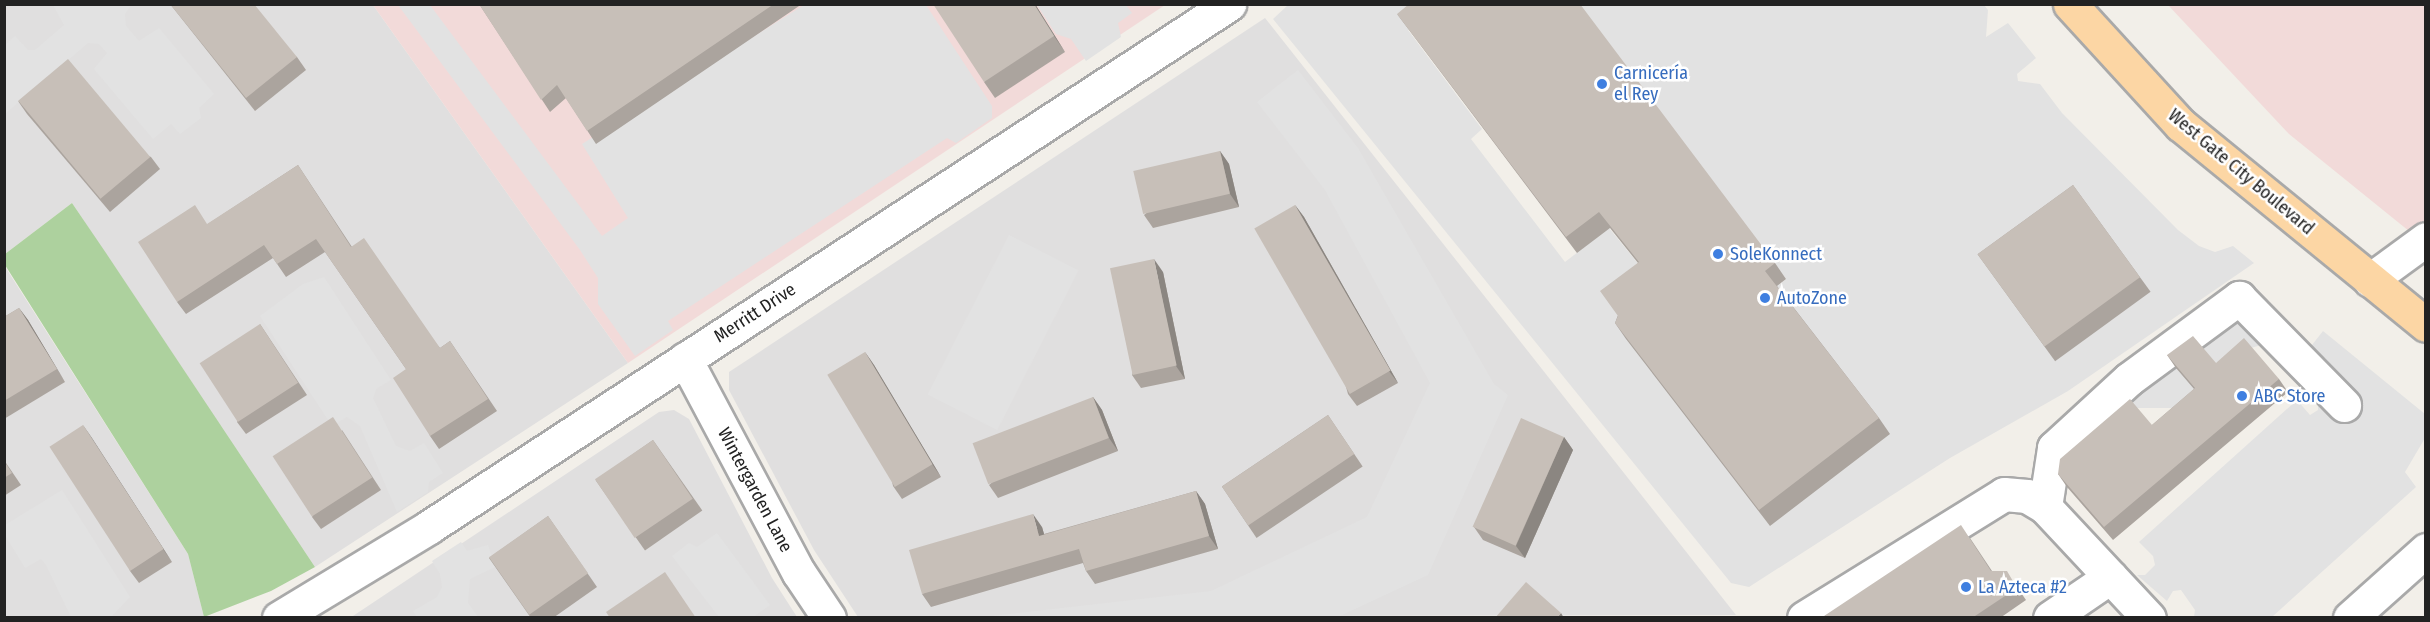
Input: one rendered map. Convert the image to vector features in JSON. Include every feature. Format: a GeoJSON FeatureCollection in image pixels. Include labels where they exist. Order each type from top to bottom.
{"type":"FeatureCollection","features":[{"type":"Feature","properties":{"kind":"main road","name":"West Gate City Boulevard"},"geometry":{"type":"LineString","coordinates":[[2070,4],[2181,125],[2426,325]]}},
{"type":"Feature","properties":{"kind":"street","name":"Merritt Drive"},"geometry":{"type":"LineString","coordinates":[[279,618],[429,527],[1229,4]]}},
{"type":"Feature","properties":{"kind":"street"},"geometry":{"type":"LineString","coordinates":[[2370,280],[2426,239]]}},
{"type":"Feature","properties":{"kind":"street"},"geometry":{"type":"LineString","coordinates":[[2045,507],[2054,448],[2129,379],[2239,298],[2344,405]]}},
{"type":"Feature","properties":{"kind":"street","name":"Wintergarden Lane"},"geometry":{"type":"LineString","coordinates":[[685,359],[799,573],[829,618]]}},
{"type":"Feature","properties":{"kind":"street"},"geometry":{"type":"LineString","coordinates":[[1804,618],[2004,494],[2027,495],[2045,507],[2149,618]]}},
{"type":"Feature","properties":{"kind":"street"},"geometry":{"type":"LineString","coordinates":[[2350,618],[2426,550]]}},
{"type":"Feature","properties":{"kind":"street"},"geometry":{"type":"LineString","coordinates":[[2050,618],[2110,577]]}},
{"type":"Feature","properties":{"kind":"shaded area"},"geometry":{"type":"Polygon","coordinates":[[[5,5],[373,5],[628,363],[315,567],[72,203],[5,254],[5,5]]]}},
{"type":"Feature","properties":{"kind":"shaded area"},"geometry":{"type":"Polygon","coordinates":[[[53,5],[131,5],[125,14],[126,26],[139,41],[159,28],[214,94],[199,108],[201,118],[180,134],[171,124],[153,139],[94,69],[107,53],[99,44],[88,43],[5,114],[4,46],[15,36],[28,50],[35,50],[64,25],[53,5]]]}},
{"type":"Feature","properties":{"kind":"shaded area"},"geometry":{"type":"Polygon","coordinates":[[[373,5],[1165,5],[628,363],[373,5]]]}},
{"type":"Feature","properties":{"kind":"shaded area"},"geometry":{"type":"Polygon","coordinates":[[[398,5],[430,5],[602,236],[628,218],[582,144],[804,5],[926,5],[992,106],[992,118],[956,143],[947,138],[668,321],[673,330],[635,356],[598,304],[598,278],[580,250],[398,5]]]}},
{"type":"Feature","properties":{"kind":"shaded area"},"geometry":{"type":"Polygon","coordinates":[[[1037,5],[1126,5],[1132,13],[1118,23],[1121,37],[1086,61],[1071,39],[1056,34],[1037,5]]]}},
{"type":"Feature","properties":{"kind":"shaded area"},"geometry":{"type":"Polygon","coordinates":[[[1288,5],[1439,5],[1408,30],[1482,129],[1471,139],[1565,262],[1609,228],[1650,278],[1776,287],[1786,279],[1579,5],[1984,5],[1988,10],[1986,37],[2008,23],[2036,58],[2017,74],[2018,81],[2040,84],[2062,113],[2178,230],[2199,246],[2215,252],[2233,246],[2254,263],[2068,391],[1950,458],[1749,587],[1731,583],[1273,19],[1288,5]]]}},
{"type":"Feature","properties":{"kind":"shaded area"},"geometry":{"type":"Polygon","coordinates":[[[2168,5],[2425,5],[2425,244],[2289,134],[2168,5]]]}},
{"type":"Feature","properties":{"kind":"shaded area"},"geometry":{"type":"Polygon","coordinates":[[[1265,18],[1736,615],[858,617],[814,550],[729,390],[729,372],[1265,18]]]}},
{"type":"Feature","properties":{"kind":"shaded area"},"geometry":{"type":"Polygon","coordinates":[[[1298,70],[1358,148],[1494,384],[1508,395],[1428,575],[1338,617],[983,617],[1211,591],[1367,517],[1430,383],[1325,190],[1257,102],[1298,70]]]}},
{"type":"Feature","properties":{"kind":"shaded area"},"geometry":{"type":"Polygon","coordinates":[[[1009,235],[1078,270],[997,430],[928,394],[1009,235]]]}},
{"type":"Feature","properties":{"kind":"shaded area"},"geometry":{"type":"Polygon","coordinates":[[[4,265],[188,554],[204,617],[5,617],[4,265]]]}},
{"type":"Feature","properties":{"kind":"shaded area"},"geometry":{"type":"Polygon","coordinates":[[[324,277],[391,380],[376,389],[373,398],[396,446],[410,451],[424,443],[443,473],[429,482],[428,492],[397,512],[360,426],[347,417],[332,426],[260,316],[303,284],[324,277]]]}},
{"type":"Feature","properties":{"kind":"shaded area"},"geometry":{"type":"Polygon","coordinates":[[[2240,286],[2304,346],[2312,345],[2323,331],[2425,414],[2425,438],[2405,472],[2416,487],[2272,617],[2194,617],[2195,610],[2181,590],[2173,591],[2167,601],[2137,575],[2145,575],[2155,565],[2153,556],[2139,542],[2297,400],[2310,415],[2318,410],[2318,405],[2261,345],[2251,348],[2181,408],[2122,408],[2092,391],[2109,372],[2240,286]]]}},
{"type":"Feature","properties":{"kind":"shaded area"},"geometry":{"type":"Polygon","coordinates":[[[674,410],[689,419],[772,578],[797,617],[350,618],[659,412],[674,410]]]}},
{"type":"Feature","properties":{"kind":"shaded area"},"geometry":{"type":"Polygon","coordinates":[[[62,490],[130,597],[111,617],[71,617],[46,565],[41,559],[25,568],[5,535],[5,525],[62,490]]]}},
{"type":"Feature","properties":{"kind":"shaded area"},"geometry":{"type":"Polygon","coordinates":[[[717,533],[770,605],[753,617],[719,617],[672,556],[689,543],[697,547],[717,533]]]}},
{"type":"Feature","properties":{"kind":"shaded area"},"geometry":{"type":"Polygon","coordinates":[[[461,542],[467,551],[488,545],[495,567],[470,579],[468,603],[478,617],[417,617],[413,611],[437,597],[442,587],[440,574],[432,561],[461,542]]]}},
{"type":"Feature","properties":{"kind":"green space"},"geometry":{"type":"Polygon","coordinates":[[[72,203],[315,567],[271,591],[204,617],[188,554],[5,265],[5,254],[72,203]]]}},
{"type":"Feature","properties":{"kind":"building"},"geometry":{"type":"Polygon","coordinates":[[[170,4],[254,4],[297,57],[246,98],[170,4]]]}},
{"type":"Feature","properties":{"kind":"building"},"geometry":{"type":"Polygon","coordinates":[[[479,4],[774,4],[587,131],[557,85],[541,100],[479,4]]]}},
{"type":"Feature","properties":{"kind":"building"},"geometry":{"type":"Polygon","coordinates":[[[933,4],[1034,4],[1054,36],[984,82],[933,4]]]}},
{"type":"Feature","properties":{"kind":"building"},"geometry":{"type":"Polygon","coordinates":[[[1409,4],[1580,4],[1775,263],[1765,271],[1879,418],[1759,510],[1615,323],[1618,316],[1600,291],[1639,262],[1599,212],[1566,237],[1397,14],[1409,4]]]}},
{"type":"Feature","properties":{"kind":"building"},"geometry":{"type":"Polygon","coordinates":[[[68,59],[150,157],[100,199],[18,101],[68,59]]]}},
{"type":"Feature","properties":{"kind":"building"},"geometry":{"type":"Polygon","coordinates":[[[1220,151],[1230,194],[1143,214],[1133,171],[1220,151]]]}},
{"type":"Feature","properties":{"kind":"building"},"geometry":{"type":"Polygon","coordinates":[[[298,165],[351,247],[364,238],[440,348],[450,341],[488,399],[430,436],[393,378],[406,369],[316,239],[277,264],[264,245],[177,302],[138,242],[195,205],[207,224],[298,165]]]}},
{"type":"Feature","properties":{"kind":"building"},"geometry":{"type":"Polygon","coordinates":[[[2073,185],[2140,277],[2045,347],[1978,254],[2073,185]]]}},
{"type":"Feature","properties":{"kind":"building"},"geometry":{"type":"Polygon","coordinates":[[[1295,205],[1390,370],[1350,394],[1254,228],[1295,205]]]}},
{"type":"Feature","properties":{"kind":"building"},"geometry":{"type":"Polygon","coordinates":[[[1154,259],[1177,366],[1133,375],[1110,268],[1154,259]]]}},
{"type":"Feature","properties":{"kind":"building"},"geometry":{"type":"Polygon","coordinates":[[[19,308],[57,369],[4,401],[4,317],[19,308]]]}},
{"type":"Feature","properties":{"kind":"building"},"geometry":{"type":"Polygon","coordinates":[[[260,324],[298,383],[238,422],[200,363],[260,324]]]}},
{"type":"Feature","properties":{"kind":"building"},"geometry":{"type":"Polygon","coordinates":[[[2193,336],[2216,363],[2244,338],[2279,379],[2104,527],[2058,474],[2060,459],[2130,399],[2152,425],[2195,388],[2167,355],[2193,336]]]}},
{"type":"Feature","properties":{"kind":"building"},"geometry":{"type":"Polygon","coordinates":[[[865,352],[932,464],[895,487],[827,375],[865,352]]]}},
{"type":"Feature","properties":{"kind":"building"},"geometry":{"type":"Polygon","coordinates":[[[1093,397],[1109,438],[988,484],[973,443],[1093,397]]]}},
{"type":"Feature","properties":{"kind":"building"},"geometry":{"type":"Polygon","coordinates":[[[1328,415],[1354,454],[1248,526],[1222,487],[1328,415]]]}},
{"type":"Feature","properties":{"kind":"building"},"geometry":{"type":"Polygon","coordinates":[[[333,417],[372,477],[312,517],[273,456],[333,417]]]}},
{"type":"Feature","properties":{"kind":"building"},"geometry":{"type":"Polygon","coordinates":[[[1521,418],[1564,437],[1516,546],[1473,527],[1521,418]]]}},
{"type":"Feature","properties":{"kind":"building"},"geometry":{"type":"Polygon","coordinates":[[[83,425],[164,549],[130,571],[49,447],[83,425]]]}},
{"type":"Feature","properties":{"kind":"building"},"geometry":{"type":"Polygon","coordinates":[[[653,440],[693,499],[635,538],[595,479],[653,440]]]}},
{"type":"Feature","properties":{"kind":"building"},"geometry":{"type":"Polygon","coordinates":[[[4,461],[12,473],[4,478],[4,461]]]}},
{"type":"Feature","properties":{"kind":"building"},"geometry":{"type":"Polygon","coordinates":[[[1196,491],[1209,536],[1086,571],[1079,549],[922,594],[909,550],[1033,514],[1039,536],[1196,491]]]}},
{"type":"Feature","properties":{"kind":"building"},"geometry":{"type":"Polygon","coordinates":[[[548,516],[588,573],[529,615],[489,557],[548,516]]]}},
{"type":"Feature","properties":{"kind":"building"},"geometry":{"type":"Polygon","coordinates":[[[1961,525],[1991,571],[2007,571],[2017,588],[1972,618],[1821,618],[1961,525]]]}},
{"type":"Feature","properties":{"kind":"building"},"geometry":{"type":"Polygon","coordinates":[[[665,572],[696,618],[610,618],[606,612],[665,572]]]}},
{"type":"Feature","properties":{"kind":"building"},"geometry":{"type":"Polygon","coordinates":[[[1526,582],[1561,613],[1557,618],[1495,618],[1526,582]]]}},
{"type":"Feature","properties":{"kind":"place","name":"Carnicería el Rey"},"geometry":{"type":"Point","coordinates":[1602,84]}},
{"type":"Feature","properties":{"kind":"place","name":"SoleKonnect"},"geometry":{"type":"Point","coordinates":[1718,254]}},
{"type":"Feature","properties":{"kind":"place","name":"AutoZone"},"geometry":{"type":"Point","coordinates":[1765,298]}},
{"type":"Feature","properties":{"kind":"place","name":"ABC Store"},"geometry":{"type":"Point","coordinates":[2242,396]}},
{"type":"Feature","properties":{"kind":"place","name":"La Azteca #2"},"geometry":{"type":"Point","coordinates":[1966,587]}}]}
